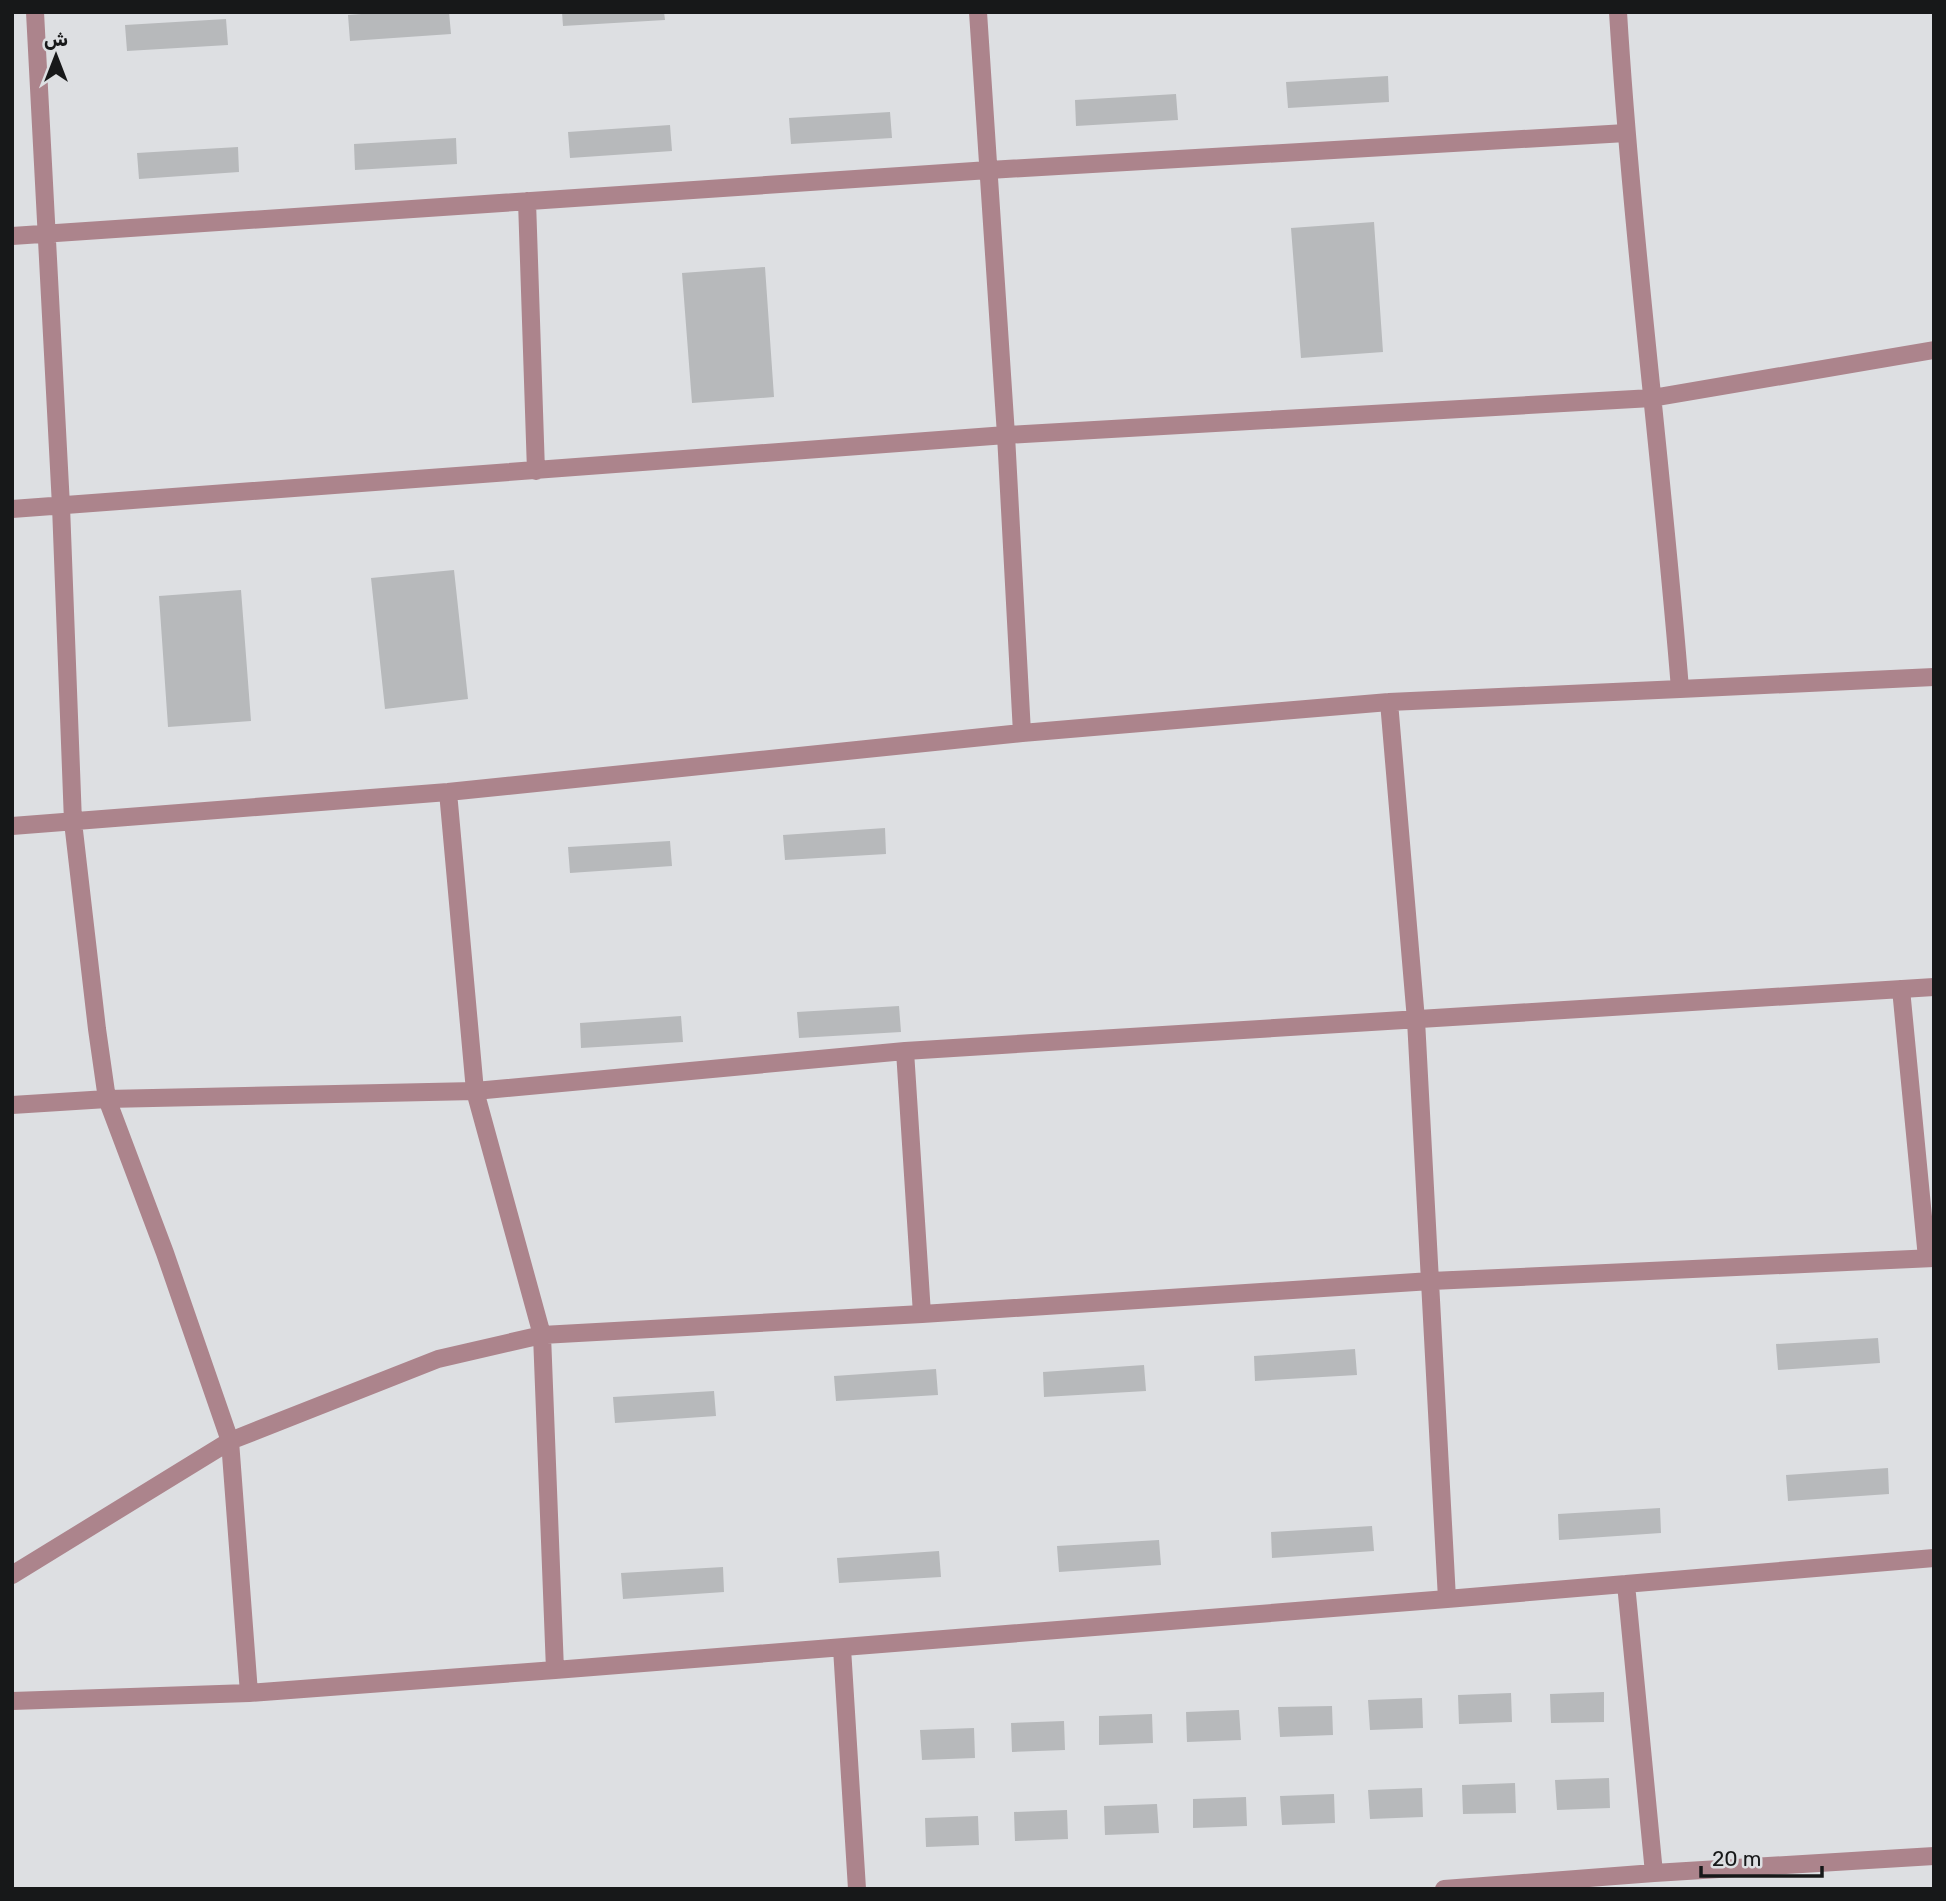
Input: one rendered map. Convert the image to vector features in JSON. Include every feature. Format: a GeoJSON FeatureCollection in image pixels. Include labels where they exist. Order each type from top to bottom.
{"type":"FeatureCollection","features":[{"type":"Feature","properties":{"kind":"street"},"geometry":{"type":"LineString","coordinates":[[35,12],[61,506],[73,822],[107,1099],[165,1253],[230,1441],[249,1692]]}},
{"type":"Feature","properties":{"kind":"street"},"geometry":{"type":"LineString","coordinates":[[978,12],[1006,435],[1022,733]]}},
{"type":"Feature","properties":{"kind":"street"},"geometry":{"type":"LineString","coordinates":[[1618,12],[1626,133],[1680,689]]}},
{"type":"Feature","properties":{"kind":"street"},"geometry":{"type":"LineString","coordinates":[[12,236],[989,170],[1626,133]]}},
{"type":"Feature","properties":{"kind":"street"},"geometry":{"type":"LineString","coordinates":[[527,201],[536,471]]}},
{"type":"Feature","properties":{"kind":"street"},"geometry":{"type":"LineString","coordinates":[[12,509],[1006,435],[1652,398],[1934,350]]}},
{"type":"Feature","properties":{"kind":"street"},"geometry":{"type":"LineString","coordinates":[[12,826],[448,792],[1022,733],[1389,702],[1934,677]]}},
{"type":"Feature","properties":{"kind":"street"},"geometry":{"type":"LineString","coordinates":[[1389,702],[1416,1020],[1447,1600]]}},
{"type":"Feature","properties":{"kind":"street"},"geometry":{"type":"LineString","coordinates":[[448,792],[475,1091],[542,1335],[555,1670]]}},
{"type":"Feature","properties":{"kind":"street"},"geometry":{"type":"LineString","coordinates":[[12,1105],[107,1099],[475,1091],[905,1051],[1934,987]]}},
{"type":"Feature","properties":{"kind":"street"},"geometry":{"type":"LineString","coordinates":[[12,1575],[230,1441],[438,1359],[542,1335],[1431,1281],[1931,1258],[1901,989]]}},
{"type":"Feature","properties":{"kind":"street"},"geometry":{"type":"LineString","coordinates":[[905,1051],[922,1314]]}},
{"type":"Feature","properties":{"kind":"street"},"geometry":{"type":"LineString","coordinates":[[12,1701],[249,1692],[555,1670],[1447,1600],[1934,1558]]}},
{"type":"Feature","properties":{"kind":"street"},"geometry":{"type":"LineString","coordinates":[[1626,1584],[1654,1873]]}},
{"type":"Feature","properties":{"kind":"street"},"geometry":{"type":"LineString","coordinates":[[842,1648],[857,1889]]}},
{"type":"Feature","properties":{"kind":"street"},"geometry":{"type":"LineString","coordinates":[[1444,1889],[1934,1856]]}},
{"type":"Feature","properties":{"kind":"building"},"geometry":{"type":"Polygon","coordinates":[[[449,12],[451,34],[350,41],[348,15],[449,12]]]}},
{"type":"Feature","properties":{"kind":"building"},"geometry":{"type":"Polygon","coordinates":[[[562,12],[664,12],[665,20],[563,26],[562,12]]]}},
{"type":"Feature","properties":{"kind":"building"},"geometry":{"type":"Polygon","coordinates":[[[226,19],[228,45],[127,51],[125,25],[226,19]]]}},
{"type":"Feature","properties":{"kind":"building"},"geometry":{"type":"Polygon","coordinates":[[[1388,76],[1389,102],[1288,108],[1286,82],[1388,76]]]}},
{"type":"Feature","properties":{"kind":"building"},"geometry":{"type":"Polygon","coordinates":[[[1176,94],[1178,120],[1076,126],[1075,100],[1176,94]]]}},
{"type":"Feature","properties":{"kind":"building"},"geometry":{"type":"Polygon","coordinates":[[[890,112],[892,138],[791,144],[789,118],[890,112]]]}},
{"type":"Feature","properties":{"kind":"building"},"geometry":{"type":"Polygon","coordinates":[[[670,125],[672,151],[570,158],[568,132],[670,125]]]}},
{"type":"Feature","properties":{"kind":"building"},"geometry":{"type":"Polygon","coordinates":[[[456,138],[457,164],[355,170],[354,144],[456,138]]]}},
{"type":"Feature","properties":{"kind":"building"},"geometry":{"type":"Polygon","coordinates":[[[238,147],[239,172],[139,179],[137,153],[238,147]]]}},
{"type":"Feature","properties":{"kind":"building"},"geometry":{"type":"Polygon","coordinates":[[[1374,222],[1383,352],[1301,358],[1291,228],[1374,222]]]}},
{"type":"Feature","properties":{"kind":"building"},"geometry":{"type":"Polygon","coordinates":[[[765,267],[774,397],[692,403],[682,273],[765,267]]]}},
{"type":"Feature","properties":{"kind":"building"},"geometry":{"type":"Polygon","coordinates":[[[454,570],[468,699],[385,709],[371,578],[454,570]]]}},
{"type":"Feature","properties":{"kind":"building"},"geometry":{"type":"Polygon","coordinates":[[[241,590],[251,721],[168,727],[159,596],[241,590]]]}},
{"type":"Feature","properties":{"kind":"building"},"geometry":{"type":"Polygon","coordinates":[[[885,828],[886,854],[785,860],[783,835],[885,828]]]}},
{"type":"Feature","properties":{"kind":"building"},"geometry":{"type":"Polygon","coordinates":[[[670,841],[672,866],[570,873],[568,847],[670,841]]]}},
{"type":"Feature","properties":{"kind":"building"},"geometry":{"type":"Polygon","coordinates":[[[899,1006],[901,1032],[799,1038],[797,1012],[899,1006]]]}},
{"type":"Feature","properties":{"kind":"building"},"geometry":{"type":"Polygon","coordinates":[[[681,1016],[683,1042],[581,1048],[580,1023],[681,1016]]]}},
{"type":"Feature","properties":{"kind":"building"},"geometry":{"type":"Polygon","coordinates":[[[1878,1338],[1880,1363],[1778,1370],[1776,1344],[1878,1338]]]}},
{"type":"Feature","properties":{"kind":"building"},"geometry":{"type":"Polygon","coordinates":[[[1355,1349],[1357,1375],[1255,1381],[1254,1356],[1355,1349]]]}},
{"type":"Feature","properties":{"kind":"building"},"geometry":{"type":"Polygon","coordinates":[[[1144,1365],[1146,1391],[1044,1397],[1043,1372],[1144,1365]]]}},
{"type":"Feature","properties":{"kind":"building"},"geometry":{"type":"Polygon","coordinates":[[[936,1369],[938,1395],[836,1401],[834,1376],[936,1369]]]}},
{"type":"Feature","properties":{"kind":"building"},"geometry":{"type":"Polygon","coordinates":[[[714,1391],[716,1416],[615,1423],[613,1397],[714,1391]]]}},
{"type":"Feature","properties":{"kind":"building"},"geometry":{"type":"Polygon","coordinates":[[[1888,1468],[1889,1494],[1788,1501],[1786,1475],[1888,1468]]]}},
{"type":"Feature","properties":{"kind":"building"},"geometry":{"type":"Polygon","coordinates":[[[1660,1508],[1661,1533],[1559,1540],[1558,1514],[1660,1508]]]}},
{"type":"Feature","properties":{"kind":"building"},"geometry":{"type":"Polygon","coordinates":[[[1372,1526],[1374,1551],[1272,1558],[1271,1532],[1372,1526]]]}},
{"type":"Feature","properties":{"kind":"building"},"geometry":{"type":"Polygon","coordinates":[[[1159,1540],[1161,1565],[1059,1572],[1057,1546],[1159,1540]]]}},
{"type":"Feature","properties":{"kind":"building"},"geometry":{"type":"Polygon","coordinates":[[[939,1551],[941,1577],[839,1583],[837,1558],[939,1551]]]}},
{"type":"Feature","properties":{"kind":"building"},"geometry":{"type":"Polygon","coordinates":[[[723,1567],[724,1592],[623,1599],[621,1573],[723,1567]]]}},
{"type":"Feature","properties":{"kind":"building"},"geometry":{"type":"Polygon","coordinates":[[[1604,1692],[1604,1722],[1551,1723],[1550,1694],[1604,1692]]]}},
{"type":"Feature","properties":{"kind":"building"},"geometry":{"type":"Polygon","coordinates":[[[1511,1693],[1512,1722],[1459,1724],[1458,1695],[1511,1693]]]}},
{"type":"Feature","properties":{"kind":"building"},"geometry":{"type":"Polygon","coordinates":[[[1422,1698],[1423,1728],[1370,1730],[1368,1700],[1422,1698]]]}},
{"type":"Feature","properties":{"kind":"building"},"geometry":{"type":"Polygon","coordinates":[[[1332,1706],[1333,1735],[1280,1737],[1278,1707],[1332,1706]]]}},
{"type":"Feature","properties":{"kind":"building"},"geometry":{"type":"Polygon","coordinates":[[[1239,1710],[1241,1740],[1187,1742],[1186,1712],[1239,1710]]]}},
{"type":"Feature","properties":{"kind":"building"},"geometry":{"type":"Polygon","coordinates":[[[1152,1714],[1153,1743],[1099,1745],[1099,1716],[1152,1714]]]}},
{"type":"Feature","properties":{"kind":"building"},"geometry":{"type":"Polygon","coordinates":[[[1064,1721],[1065,1750],[1012,1752],[1011,1723],[1064,1721]]]}},
{"type":"Feature","properties":{"kind":"building"},"geometry":{"type":"Polygon","coordinates":[[[974,1728],[975,1758],[922,1760],[920,1730],[974,1728]]]}},
{"type":"Feature","properties":{"kind":"building"},"geometry":{"type":"Polygon","coordinates":[[[1609,1778],[1610,1808],[1557,1810],[1555,1780],[1609,1778]]]}},
{"type":"Feature","properties":{"kind":"building"},"geometry":{"type":"Polygon","coordinates":[[[1515,1783],[1516,1813],[1463,1814],[1462,1785],[1515,1783]]]}},
{"type":"Feature","properties":{"kind":"building"},"geometry":{"type":"Polygon","coordinates":[[[1422,1788],[1423,1817],[1370,1819],[1368,1790],[1422,1788]]]}},
{"type":"Feature","properties":{"kind":"building"},"geometry":{"type":"Polygon","coordinates":[[[1334,1794],[1335,1823],[1282,1825],[1280,1796],[1334,1794]]]}},
{"type":"Feature","properties":{"kind":"building"},"geometry":{"type":"Polygon","coordinates":[[[1246,1797],[1247,1826],[1193,1828],[1193,1799],[1246,1797]]]}},
{"type":"Feature","properties":{"kind":"building"},"geometry":{"type":"Polygon","coordinates":[[[1157,1804],[1159,1833],[1105,1835],[1104,1806],[1157,1804]]]}},
{"type":"Feature","properties":{"kind":"building"},"geometry":{"type":"Polygon","coordinates":[[[1067,1810],[1068,1839],[1015,1841],[1014,1812],[1067,1810]]]}},
{"type":"Feature","properties":{"kind":"building"},"geometry":{"type":"Polygon","coordinates":[[[978,1816],[979,1845],[926,1847],[925,1818],[978,1816]]]}}]}
